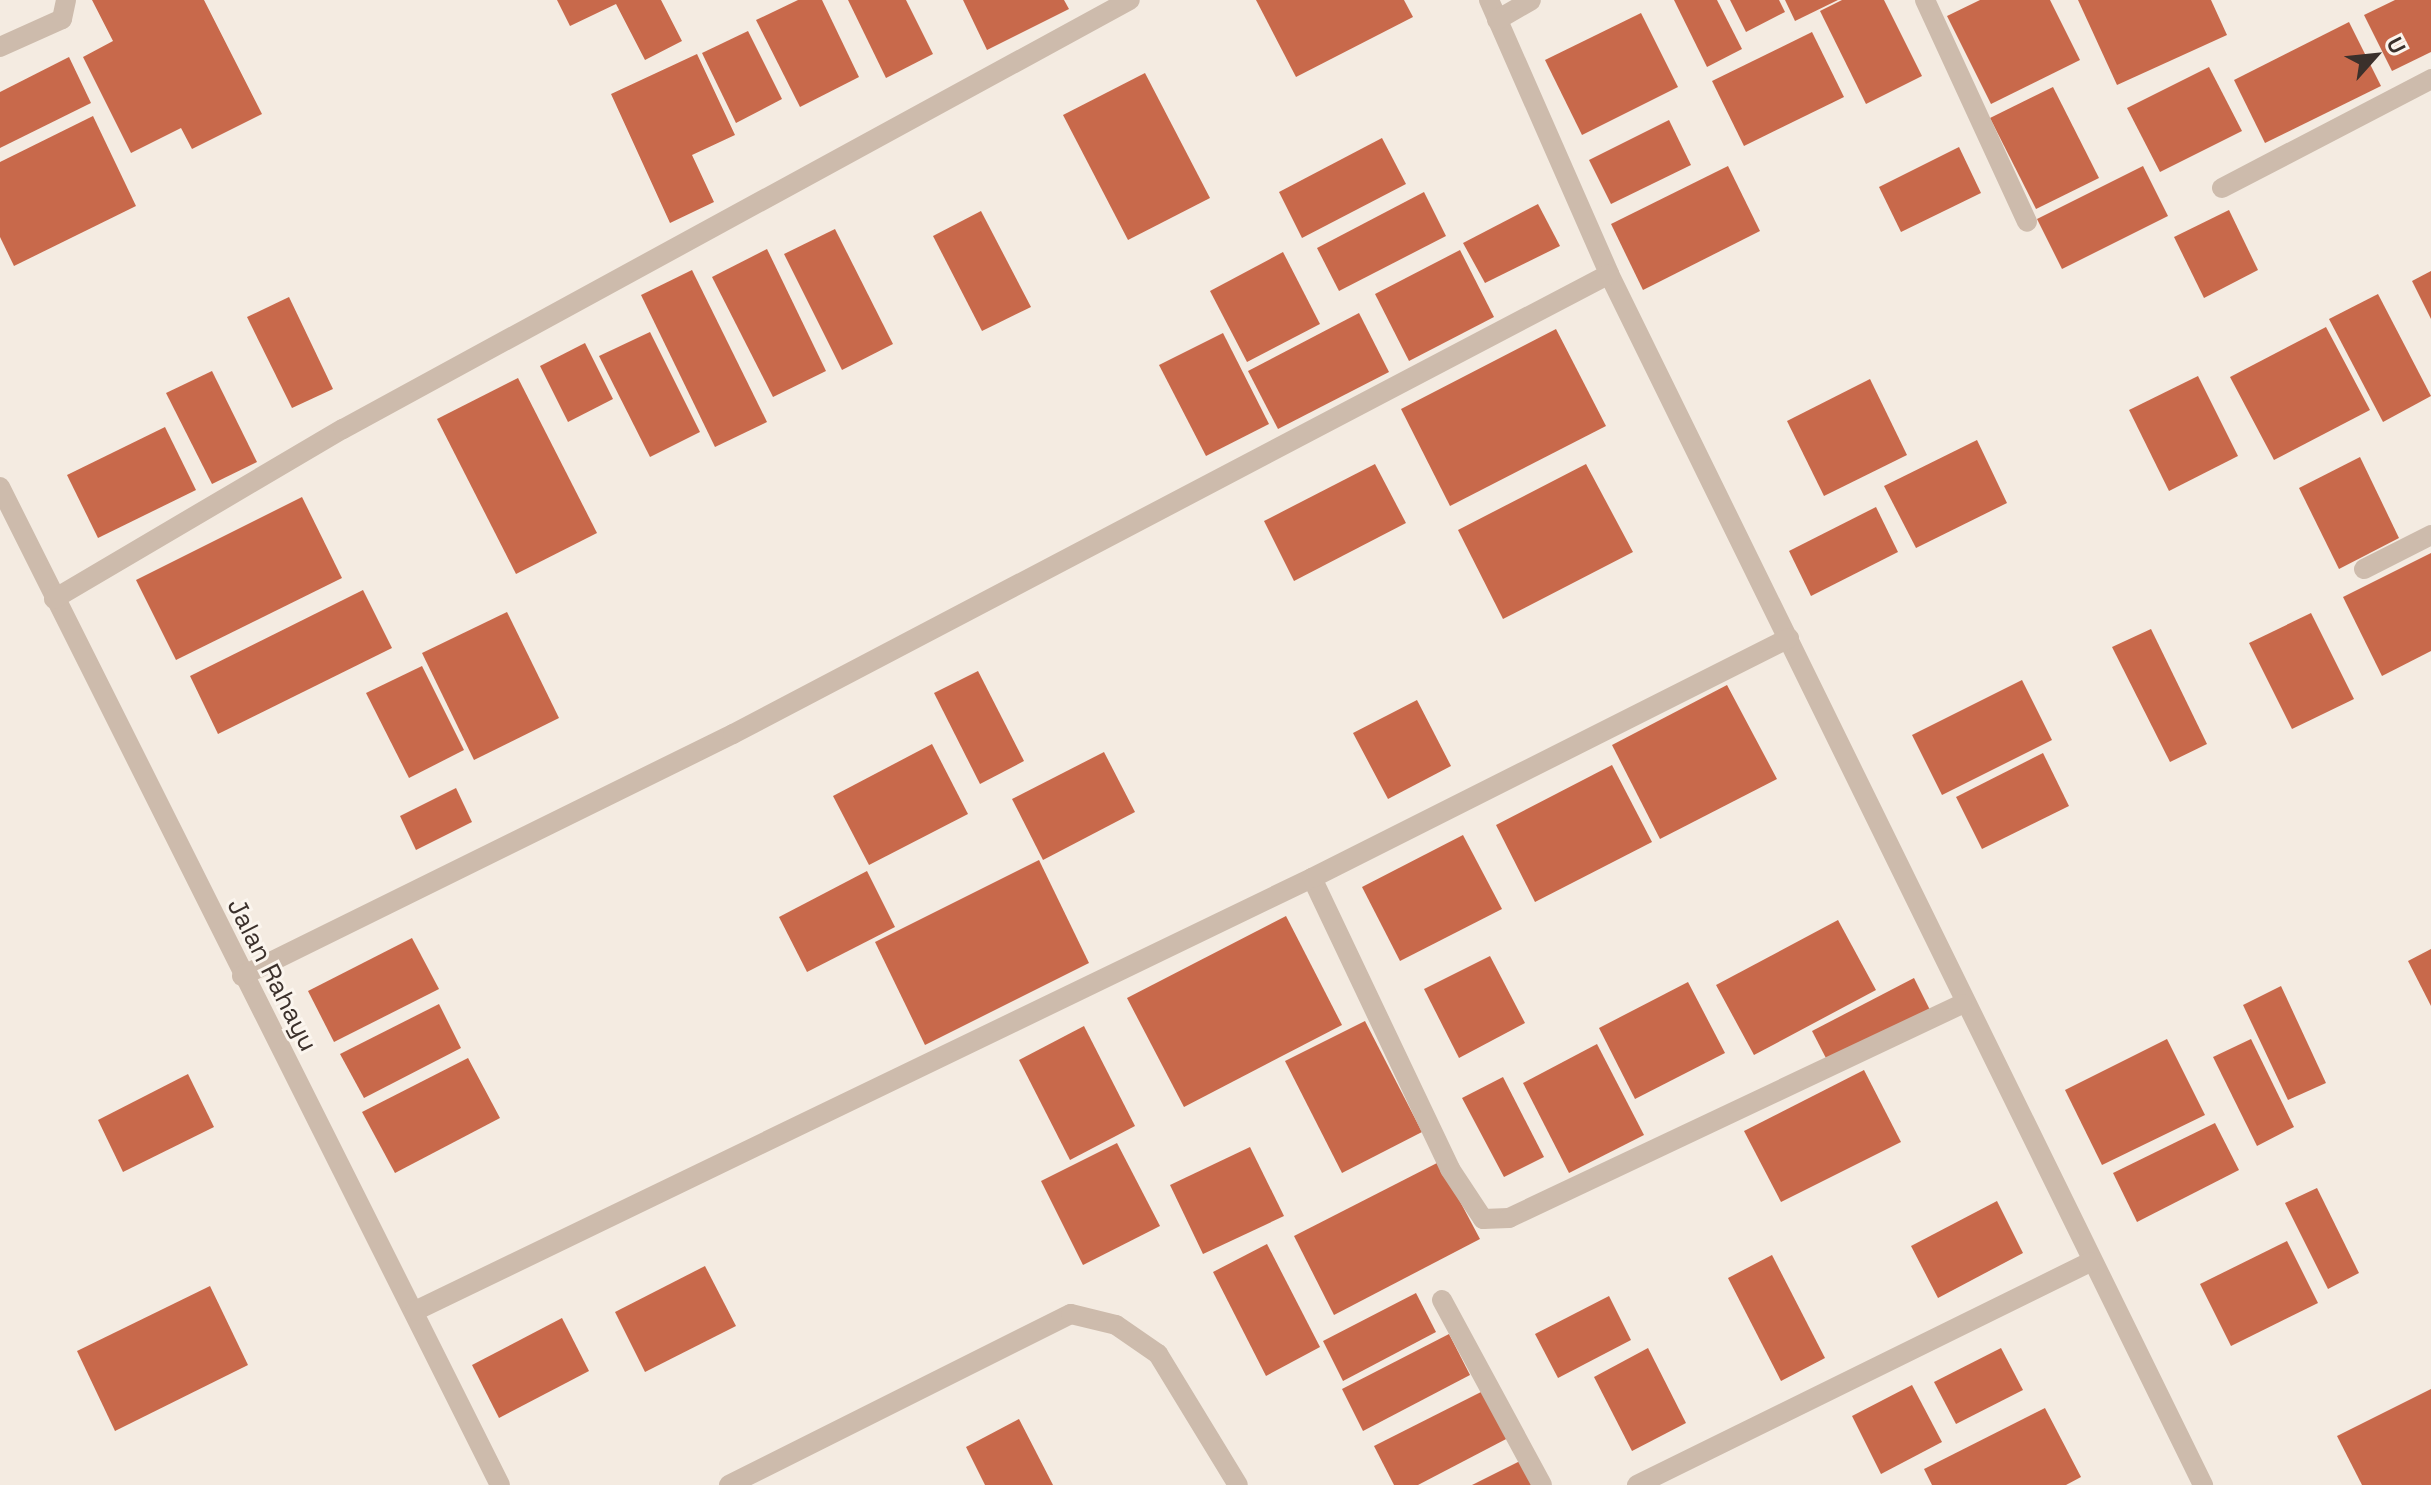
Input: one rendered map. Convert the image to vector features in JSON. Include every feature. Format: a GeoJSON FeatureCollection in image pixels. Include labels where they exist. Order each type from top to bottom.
{"type":"FeatureCollection","features":[{"type":"Feature","properties":{"kind":"street"},"geometry":{"type":"LineString","coordinates":[[0,47],[62,19],[66,0]]}},
{"type":"Feature","properties":{"kind":"street"},"geometry":{"type":"LineString","coordinates":[[54,599],[357,421],[1130,0]]}},
{"type":"Feature","properties":{"kind":"street"},"geometry":{"type":"LineString","coordinates":[[1489,0],[1609,274],[1789,638],[1962,1004],[2203,1485]]}},
{"type":"Feature","properties":{"kind":"street"},"geometry":{"type":"LineString","coordinates":[[1497,20],[1531,0]]}},
{"type":"Feature","properties":{"kind":"street"},"geometry":{"type":"LineString","coordinates":[[1925,0],[2027,222]]}},
{"type":"Feature","properties":{"kind":"street"},"geometry":{"type":"LineString","coordinates":[[2222,188],[2431,79]]}},
{"type":"Feature","properties":{"kind":"street"},"geometry":{"type":"LineString","coordinates":[[242,976],[733,734],[1609,274]]}},
{"type":"Feature","properties":{"kind":"street","name":"Jalan Rahayu"},"geometry":{"type":"LineString","coordinates":[[0,487],[242,976],[415,1311],[500,1485]]}},
{"type":"Feature","properties":{"kind":"street"},"geometry":{"type":"LineString","coordinates":[[2364,569],[2431,535]]}},
{"type":"Feature","properties":{"kind":"street"},"geometry":{"type":"LineString","coordinates":[[415,1311],[1312,878],[1789,638]]}},
{"type":"Feature","properties":{"kind":"street"},"geometry":{"type":"LineString","coordinates":[[1312,878],[1450,1169],[1483,1219],[1509,1218],[1962,1004]]}},
{"type":"Feature","properties":{"kind":"street"},"geometry":{"type":"LineString","coordinates":[[1637,1485],[2090,1262]]}},
{"type":"Feature","properties":{"kind":"street"},"geometry":{"type":"LineString","coordinates":[[1442,1300],[1542,1485]]}},
{"type":"Feature","properties":{"kind":"street"},"geometry":{"type":"LineString","coordinates":[[729,1485],[1071,1314],[1116,1325],[1158,1354],[1238,1485]]}},
{"type":"Feature","properties":{"kind":"building"},"geometry":{"type":"Polygon","coordinates":[[[92,0],[204,0],[262,114],[192,149],[181,128],[131,153],[83,57],[113,41],[92,0]]]}},
{"type":"Feature","properties":{"kind":"building"},"geometry":{"type":"Polygon","coordinates":[[[557,0],[661,0],[682,41],[645,60],[616,4],[570,26],[557,0]]]}},
{"type":"Feature","properties":{"kind":"building"},"geometry":{"type":"Polygon","coordinates":[[[798,0],[822,0],[859,77],[800,107],[756,20],[798,0]]]}},
{"type":"Feature","properties":{"kind":"building"},"geometry":{"type":"Polygon","coordinates":[[[848,0],[906,0],[933,54],[886,78],[848,0]]]}},
{"type":"Feature","properties":{"kind":"building"},"geometry":{"type":"Polygon","coordinates":[[[963,0],[1064,0],[1069,9],[987,50],[963,0]]]}},
{"type":"Feature","properties":{"kind":"building"},"geometry":{"type":"Polygon","coordinates":[[[1256,0],[1404,0],[1413,17],[1296,77],[1256,0]]]}},
{"type":"Feature","properties":{"kind":"building"},"geometry":{"type":"Polygon","coordinates":[[[1674,0],[1717,0],[1742,49],[1707,67],[1674,0]]]}},
{"type":"Feature","properties":{"kind":"building"},"geometry":{"type":"Polygon","coordinates":[[[1730,0],[1779,0],[1785,12],[1746,32],[1730,0]]]}},
{"type":"Feature","properties":{"kind":"building"},"geometry":{"type":"Polygon","coordinates":[[[1785,0],[1838,0],[1795,21],[1785,0]]]}},
{"type":"Feature","properties":{"kind":"building"},"geometry":{"type":"Polygon","coordinates":[[[1842,0],[1884,0],[1922,76],[1866,104],[1820,11],[1842,0]]]}},
{"type":"Feature","properties":{"kind":"building"},"geometry":{"type":"Polygon","coordinates":[[[1980,0],[2050,0],[2080,60],[1991,104],[1947,16],[1980,0]]]}},
{"type":"Feature","properties":{"kind":"building"},"geometry":{"type":"Polygon","coordinates":[[[2078,0],[2211,0],[2227,35],[2117,85],[2078,0]]]}},
{"type":"Feature","properties":{"kind":"building"},"geometry":{"type":"Polygon","coordinates":[[[2395,0],[2431,0],[2431,52],[2392,71],[2364,15],[2395,0]]]}},
{"type":"Feature","properties":{"kind":"building"},"geometry":{"type":"Polygon","coordinates":[[[1641,13],[1678,87],[1582,135],[1545,60],[1641,13]]]}},
{"type":"Feature","properties":{"kind":"building"},"geometry":{"type":"Polygon","coordinates":[[[2349,22],[2381,86],[2265,143],[2234,80],[2349,22]]]}},
{"type":"Feature","properties":{"kind":"building"},"geometry":{"type":"Polygon","coordinates":[[[748,31],[782,99],[736,123],[702,53],[748,31]]]}},
{"type":"Feature","properties":{"kind":"building"},"geometry":{"type":"Polygon","coordinates":[[[1812,32],[1844,97],[1744,146],[1712,81],[1812,32]]]}},
{"type":"Feature","properties":{"kind":"building"},"geometry":{"type":"Polygon","coordinates":[[[697,54],[735,135],[692,155],[714,202],[670,223],[611,94],[697,54]]]}},
{"type":"Feature","properties":{"kind":"building"},"geometry":{"type":"Polygon","coordinates":[[[69,57],[91,103],[0,148],[0,92],[69,57]]]}},
{"type":"Feature","properties":{"kind":"building"},"geometry":{"type":"Polygon","coordinates":[[[2209,67],[2242,131],[2160,172],[2127,108],[2209,67]]]}},
{"type":"Feature","properties":{"kind":"building"},"geometry":{"type":"Polygon","coordinates":[[[1145,73],[1210,198],[1128,240],[1063,115],[1145,73]]]}},
{"type":"Feature","properties":{"kind":"building"},"geometry":{"type":"Polygon","coordinates":[[[2053,87],[2099,178],[2036,209],[1990,118],[2053,87]]]}},
{"type":"Feature","properties":{"kind":"building"},"geometry":{"type":"Polygon","coordinates":[[[93,116],[136,206],[14,266],[0,237],[0,162],[93,116]]]}},
{"type":"Feature","properties":{"kind":"building"},"geometry":{"type":"Polygon","coordinates":[[[1669,120],[1691,165],[1611,204],[1589,160],[1669,120]]]}},
{"type":"Feature","properties":{"kind":"building"},"geometry":{"type":"Polygon","coordinates":[[[1382,138],[1406,184],[1302,238],[1279,192],[1382,138]]]}},
{"type":"Feature","properties":{"kind":"building"},"geometry":{"type":"Polygon","coordinates":[[[1959,147],[1981,193],[1901,232],[1879,187],[1959,147]]]}},
{"type":"Feature","properties":{"kind":"building"},"geometry":{"type":"Polygon","coordinates":[[[1728,166],[1760,231],[1643,290],[1611,224],[1728,166]]]}},
{"type":"Feature","properties":{"kind":"building"},"geometry":{"type":"Polygon","coordinates":[[[2143,166],[2168,216],[2062,269],[2037,219],[2143,166]]]}},
{"type":"Feature","properties":{"kind":"building"},"geometry":{"type":"Polygon","coordinates":[[[1424,192],[1446,236],[1339,291],[1317,248],[1424,192]]]}},
{"type":"Feature","properties":{"kind":"building"},"geometry":{"type":"Polygon","coordinates":[[[1538,204],[1560,246],[1485,283],[1463,243],[1538,204]]]}},
{"type":"Feature","properties":{"kind":"building"},"geometry":{"type":"Polygon","coordinates":[[[2229,210],[2258,270],[2204,298],[2174,237],[2229,210]]]}},
{"type":"Feature","properties":{"kind":"building"},"geometry":{"type":"Polygon","coordinates":[[[981,211],[1031,307],[982,331],[933,236],[981,211]]]}},
{"type":"Feature","properties":{"kind":"building"},"geometry":{"type":"Polygon","coordinates":[[[835,229],[893,344],[842,370],[784,254],[835,229]]]}},
{"type":"Feature","properties":{"kind":"building"},"geometry":{"type":"Polygon","coordinates":[[[767,249],[826,371],[773,397],[712,277],[767,249]]]}},
{"type":"Feature","properties":{"kind":"building"},"geometry":{"type":"Polygon","coordinates":[[[1460,250],[1494,317],[1409,361],[1375,294],[1460,250]]]}},
{"type":"Feature","properties":{"kind":"building"},"geometry":{"type":"Polygon","coordinates":[[[1283,252],[1320,324],[1247,362],[1210,291],[1283,252]]]}},
{"type":"Feature","properties":{"kind":"building"},"geometry":{"type":"Polygon","coordinates":[[[692,270],[767,422],[715,447],[641,295],[692,270]]]}},
{"type":"Feature","properties":{"kind":"building"},"geometry":{"type":"Polygon","coordinates":[[[2431,271],[2431,319],[2412,281],[2431,271]]]}},
{"type":"Feature","properties":{"kind":"building"},"geometry":{"type":"Polygon","coordinates":[[[2378,294],[2431,396],[2383,422],[2329,319],[2378,294]]]}},
{"type":"Feature","properties":{"kind":"building"},"geometry":{"type":"Polygon","coordinates":[[[289,297],[333,389],[292,408],[247,317],[289,297]]]}},
{"type":"Feature","properties":{"kind":"building"},"geometry":{"type":"Polygon","coordinates":[[[1359,313],[1389,372],[1278,429],[1248,371],[1359,313]]]}},
{"type":"Feature","properties":{"kind":"building"},"geometry":{"type":"Polygon","coordinates":[[[2326,327],[2370,410],[2274,460],[2230,377],[2326,327]]]}},
{"type":"Feature","properties":{"kind":"building"},"geometry":{"type":"Polygon","coordinates":[[[1556,329],[1606,426],[1450,506],[1401,409],[1556,329]]]}},
{"type":"Feature","properties":{"kind":"building"},"geometry":{"type":"Polygon","coordinates":[[[650,332],[700,432],[650,457],[599,356],[650,332]]]}},
{"type":"Feature","properties":{"kind":"building"},"geometry":{"type":"Polygon","coordinates":[[[1223,333],[1269,424],[1206,456],[1159,365],[1223,333]]]}},
{"type":"Feature","properties":{"kind":"building"},"geometry":{"type":"Polygon","coordinates":[[[585,343],[613,399],[568,422],[540,366],[585,343]]]}},
{"type":"Feature","properties":{"kind":"building"},"geometry":{"type":"Polygon","coordinates":[[[212,371],[257,462],[212,484],[166,393],[212,371]]]}},
{"type":"Feature","properties":{"kind":"building"},"geometry":{"type":"Polygon","coordinates":[[[2198,376],[2238,456],[2169,491],[2129,410],[2198,376]]]}},
{"type":"Feature","properties":{"kind":"building"},"geometry":{"type":"Polygon","coordinates":[[[518,378],[597,533],[516,574],[437,419],[518,378]]]}},
{"type":"Feature","properties":{"kind":"building"},"geometry":{"type":"Polygon","coordinates":[[[1870,379],[1907,455],[1824,496],[1787,421],[1870,379]]]}},
{"type":"Feature","properties":{"kind":"building"},"geometry":{"type":"Polygon","coordinates":[[[165,427],[196,490],[98,538],[67,475],[165,427]]]}},
{"type":"Feature","properties":{"kind":"building"},"geometry":{"type":"Polygon","coordinates":[[[1977,440],[2007,503],[1916,548],[1884,486],[1977,440]]]}},
{"type":"Feature","properties":{"kind":"building"},"geometry":{"type":"Polygon","coordinates":[[[2360,457],[2399,538],[2339,569],[2299,488],[2360,457]]]}},
{"type":"Feature","properties":{"kind":"building"},"geometry":{"type":"Polygon","coordinates":[[[1375,464],[1406,523],[1294,581],[1264,521],[1375,464]]]}},
{"type":"Feature","properties":{"kind":"building"},"geometry":{"type":"Polygon","coordinates":[[[1586,464],[1633,552],[1503,619],[1458,530],[1586,464]]]}},
{"type":"Feature","properties":{"kind":"building"},"geometry":{"type":"Polygon","coordinates":[[[302,497],[342,578],[176,660],[136,580],[302,497]]]}},
{"type":"Feature","properties":{"kind":"building"},"geometry":{"type":"Polygon","coordinates":[[[1876,507],[1898,552],[1811,596],[1789,551],[1876,507]]]}},
{"type":"Feature","properties":{"kind":"building"},"geometry":{"type":"Polygon","coordinates":[[[2431,553],[2431,651],[2382,676],[2343,597],[2431,553]]]}},
{"type":"Feature","properties":{"kind":"building"},"geometry":{"type":"Polygon","coordinates":[[[363,590],[392,648],[218,734],[190,676],[363,590]]]}},
{"type":"Feature","properties":{"kind":"building"},"geometry":{"type":"Polygon","coordinates":[[[507,612],[559,718],[474,760],[422,653],[507,612]]]}},
{"type":"Feature","properties":{"kind":"building"},"geometry":{"type":"Polygon","coordinates":[[[2311,613],[2354,699],[2292,729],[2249,643],[2311,613]]]}},
{"type":"Feature","properties":{"kind":"building"},"geometry":{"type":"Polygon","coordinates":[[[2151,629],[2207,744],[2170,762],[2112,647],[2151,629]]]}},
{"type":"Feature","properties":{"kind":"building"},"geometry":{"type":"Polygon","coordinates":[[[422,666],[464,750],[409,778],[366,693],[422,666]]]}},
{"type":"Feature","properties":{"kind":"building"},"geometry":{"type":"Polygon","coordinates":[[[978,671],[1024,761],[980,784],[934,693],[978,671]]]}},
{"type":"Feature","properties":{"kind":"building"},"geometry":{"type":"Polygon","coordinates":[[[2022,680],[2052,740],[1942,795],[1912,735],[2022,680]]]}},
{"type":"Feature","properties":{"kind":"building"},"geometry":{"type":"Polygon","coordinates":[[[1727,685],[1777,779],[1660,839],[1612,745],[1727,685]]]}},
{"type":"Feature","properties":{"kind":"building"},"geometry":{"type":"Polygon","coordinates":[[[1417,700],[1451,766],[1388,799],[1353,733],[1417,700]]]}},
{"type":"Feature","properties":{"kind":"building"},"geometry":{"type":"Polygon","coordinates":[[[932,744],[968,814],[869,865],[833,796],[932,744]]]}},
{"type":"Feature","properties":{"kind":"building"},"geometry":{"type":"Polygon","coordinates":[[[1104,752],[1135,812],[1043,860],[1012,799],[1104,752]]]}},
{"type":"Feature","properties":{"kind":"building"},"geometry":{"type":"Polygon","coordinates":[[[2043,753],[2069,806],[1982,849],[1956,797],[2043,753]]]}},
{"type":"Feature","properties":{"kind":"building"},"geometry":{"type":"Polygon","coordinates":[[[1612,765],[1652,842],[1535,902],[1496,825],[1612,765]]]}},
{"type":"Feature","properties":{"kind":"building"},"geometry":{"type":"Polygon","coordinates":[[[456,788],[472,822],[416,850],[400,816],[456,788]]]}},
{"type":"Feature","properties":{"kind":"building"},"geometry":{"type":"Polygon","coordinates":[[[1463,835],[1502,909],[1400,961],[1362,887],[1463,835]]]}},
{"type":"Feature","properties":{"kind":"building"},"geometry":{"type":"Polygon","coordinates":[[[1039,860],[1089,963],[925,1045],[875,942],[1039,860]]]}},
{"type":"Feature","properties":{"kind":"building"},"geometry":{"type":"Polygon","coordinates":[[[867,871],[895,927],[807,972],[779,917],[867,871]]]}},
{"type":"Feature","properties":{"kind":"building"},"geometry":{"type":"Polygon","coordinates":[[[1286,916],[1342,1025],[1184,1107],[1127,998],[1286,916]]]}},
{"type":"Feature","properties":{"kind":"building"},"geometry":{"type":"Polygon","coordinates":[[[1838,920],[1876,990],[1754,1055],[1716,985],[1838,920]]]}},
{"type":"Feature","properties":{"kind":"building"},"geometry":{"type":"Polygon","coordinates":[[[412,938],[439,989],[334,1042],[308,991],[412,938]]]}},
{"type":"Feature","properties":{"kind":"building"},"geometry":{"type":"Polygon","coordinates":[[[2431,949],[2431,1006],[2408,961],[2431,949]]]}},
{"type":"Feature","properties":{"kind":"building"},"geometry":{"type":"Polygon","coordinates":[[[1490,956],[1525,1023],[1459,1058],[1424,989],[1490,956]]]}},
{"type":"Feature","properties":{"kind":"building"},"geometry":{"type":"Polygon","coordinates":[[[1914,978],[1930,1010],[1828,1062],[1812,1031],[1914,978]]]}},
{"type":"Feature","properties":{"kind":"building"},"geometry":{"type":"Polygon","coordinates":[[[1688,982],[1725,1053],[1635,1099],[1599,1028],[1688,982]]]}},
{"type":"Feature","properties":{"kind":"building"},"geometry":{"type":"Polygon","coordinates":[[[2281,986],[2326,1083],[2288,1100],[2243,1005],[2281,986]]]}},
{"type":"Feature","properties":{"kind":"building"},"geometry":{"type":"Polygon","coordinates":[[[439,1004],[461,1048],[364,1098],[340,1054],[439,1004]]]}},
{"type":"Feature","properties":{"kind":"building"},"geometry":{"type":"Polygon","coordinates":[[[1365,1021],[1422,1132],[1342,1173],[1285,1061],[1365,1021]]]}},
{"type":"Feature","properties":{"kind":"building"},"geometry":{"type":"Polygon","coordinates":[[[1084,1026],[1135,1126],[1070,1160],[1019,1060],[1084,1026]]]}},
{"type":"Feature","properties":{"kind":"building"},"geometry":{"type":"Polygon","coordinates":[[[2167,1039],[2205,1115],[2102,1165],[2065,1090],[2167,1039]]]}},
{"type":"Feature","properties":{"kind":"building"},"geometry":{"type":"Polygon","coordinates":[[[2251,1039],[2294,1127],[2257,1146],[2213,1057],[2251,1039]]]}},
{"type":"Feature","properties":{"kind":"building"},"geometry":{"type":"Polygon","coordinates":[[[1597,1044],[1644,1135],[1569,1173],[1523,1083],[1597,1044]]]}},
{"type":"Feature","properties":{"kind":"building"},"geometry":{"type":"Polygon","coordinates":[[[468,1058],[500,1118],[395,1173],[362,1112],[468,1058]]]}},
{"type":"Feature","properties":{"kind":"building"},"geometry":{"type":"Polygon","coordinates":[[[1864,1070],[1901,1142],[1781,1202],[1744,1131],[1864,1070]]]}},
{"type":"Feature","properties":{"kind":"building"},"geometry":{"type":"Polygon","coordinates":[[[188,1074],[214,1127],[123,1172],[98,1120],[188,1074]]]}},
{"type":"Feature","properties":{"kind":"building"},"geometry":{"type":"Polygon","coordinates":[[[1503,1077],[1544,1157],[1504,1177],[1462,1098],[1503,1077]]]}},
{"type":"Feature","properties":{"kind":"building"},"geometry":{"type":"Polygon","coordinates":[[[2215,1123],[2239,1170],[2137,1222],[2113,1173],[2215,1123]]]}},
{"type":"Feature","properties":{"kind":"building"},"geometry":{"type":"Polygon","coordinates":[[[1117,1143],[1160,1226],[1083,1265],[1041,1181],[1117,1143]]]}},
{"type":"Feature","properties":{"kind":"building"},"geometry":{"type":"Polygon","coordinates":[[[1250,1147],[1284,1216],[1203,1254],[1170,1185],[1250,1147]]]}},
{"type":"Feature","properties":{"kind":"building"},"geometry":{"type":"Polygon","coordinates":[[[1439,1162],[1480,1239],[1334,1315],[1294,1236],[1439,1162]]]}},
{"type":"Feature","properties":{"kind":"building"},"geometry":{"type":"Polygon","coordinates":[[[2317,1188],[2359,1273],[2328,1289],[2285,1203],[2317,1188]]]}},
{"type":"Feature","properties":{"kind":"building"},"geometry":{"type":"Polygon","coordinates":[[[1997,1201],[2023,1253],[1938,1298],[1911,1246],[1997,1201]]]}},
{"type":"Feature","properties":{"kind":"building"},"geometry":{"type":"Polygon","coordinates":[[[2287,1241],[2318,1303],[2231,1346],[2200,1284],[2287,1241]]]}},
{"type":"Feature","properties":{"kind":"building"},"geometry":{"type":"Polygon","coordinates":[[[1267,1244],[1320,1347],[1266,1376],[1213,1272],[1267,1244]]]}},
{"type":"Feature","properties":{"kind":"building"},"geometry":{"type":"Polygon","coordinates":[[[1772,1255],[1825,1358],[1781,1381],[1728,1278],[1772,1255]]]}},
{"type":"Feature","properties":{"kind":"building"},"geometry":{"type":"Polygon","coordinates":[[[705,1266],[736,1326],[645,1372],[615,1312],[705,1266]]]}},
{"type":"Feature","properties":{"kind":"building"},"geometry":{"type":"Polygon","coordinates":[[[210,1286],[248,1365],[115,1431],[77,1351],[210,1286]]]}},
{"type":"Feature","properties":{"kind":"building"},"geometry":{"type":"Polygon","coordinates":[[[1416,1293],[1436,1332],[1343,1381],[1323,1341],[1416,1293]]]}},
{"type":"Feature","properties":{"kind":"building"},"geometry":{"type":"Polygon","coordinates":[[[1609,1296],[1631,1340],[1558,1378],[1535,1334],[1609,1296]]]}},
{"type":"Feature","properties":{"kind":"building"},"geometry":{"type":"Polygon","coordinates":[[[562,1318],[589,1371],[499,1418],[472,1365],[562,1318]]]}},
{"type":"Feature","properties":{"kind":"building"},"geometry":{"type":"Polygon","coordinates":[[[1449,1334],[1470,1375],[1363,1431],[1342,1389],[1449,1334]]]}},
{"type":"Feature","properties":{"kind":"building"},"geometry":{"type":"Polygon","coordinates":[[[1648,1348],[1686,1423],[1632,1451],[1594,1377],[1648,1348]]]}},
{"type":"Feature","properties":{"kind":"building"},"geometry":{"type":"Polygon","coordinates":[[[2001,1348],[2023,1390],[1956,1424],[1934,1382],[2001,1348]]]}},
{"type":"Feature","properties":{"kind":"building"},"geometry":{"type":"Polygon","coordinates":[[[1912,1385],[1942,1442],[1881,1474],[1852,1416],[1912,1385]]]}},
{"type":"Feature","properties":{"kind":"building"},"geometry":{"type":"Polygon","coordinates":[[[2431,1389],[2431,1485],[2362,1485],[2337,1436],[2431,1389]]]}},
{"type":"Feature","properties":{"kind":"building"},"geometry":{"type":"Polygon","coordinates":[[[1485,1390],[1510,1437],[1418,1485],[1394,1485],[1374,1446],[1485,1390]]]}},
{"type":"Feature","properties":{"kind":"building"},"geometry":{"type":"Polygon","coordinates":[[[2045,1408],[2081,1477],[2066,1485],[1932,1485],[1924,1469],[2045,1408]]]}},
{"type":"Feature","properties":{"kind":"building"},"geometry":{"type":"Polygon","coordinates":[[[1019,1419],[1053,1485],[985,1485],[966,1447],[1019,1419]]]}},
{"type":"Feature","properties":{"kind":"building"},"geometry":{"type":"Polygon","coordinates":[[[1520,1461],[1533,1485],[1472,1485],[1520,1461]]]}}]}
